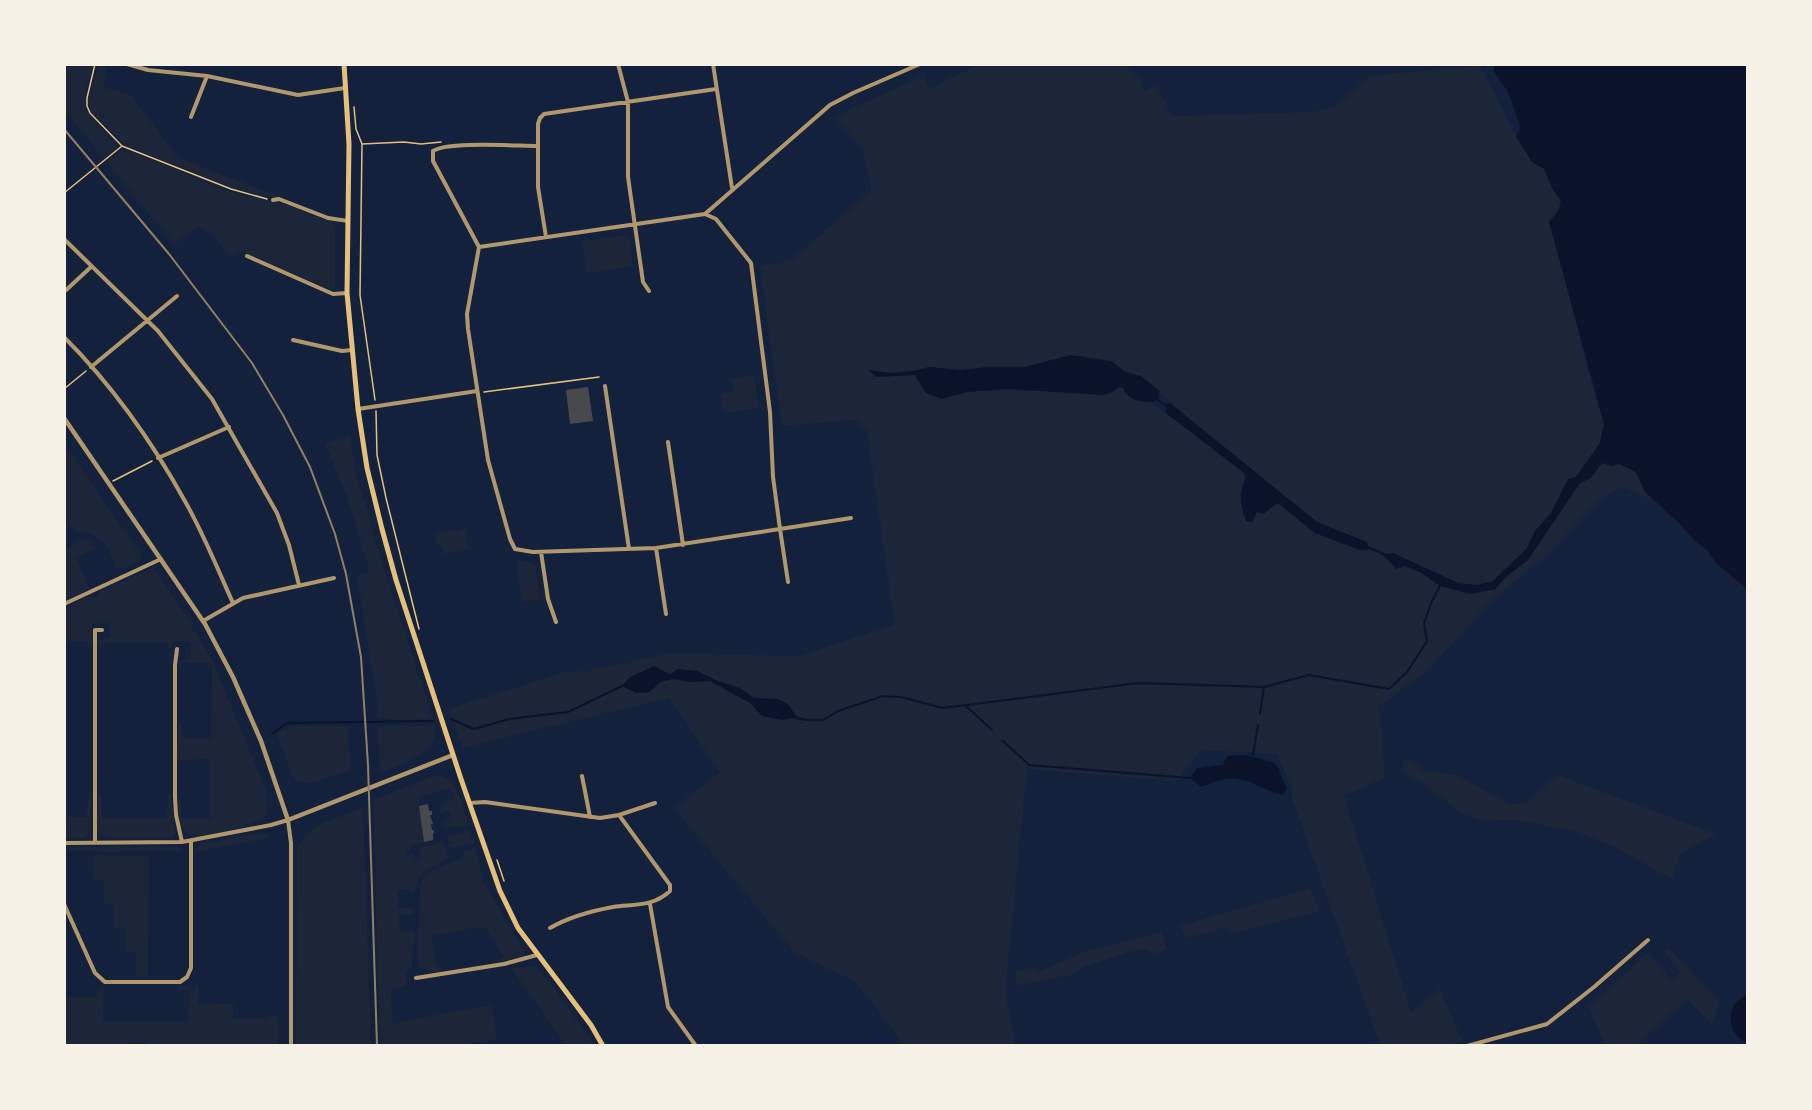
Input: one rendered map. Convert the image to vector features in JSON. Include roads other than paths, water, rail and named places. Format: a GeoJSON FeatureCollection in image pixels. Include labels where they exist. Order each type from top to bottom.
{"type":"FeatureCollection","features":[{"type":"Feature","properties":{"kind":"main road"},"geometry":{"type":"LineString","coordinates":[[344,64],[349,144],[347,293],[358,409],[367,468],[382,529],[396,580],[453,755],[500,891],[518,928],[591,1025],[603,1046]]}},
{"type":"Feature","properties":{"kind":"street"},"geometry":{"type":"LineString","coordinates":[[127,64],[207,76],[298,95],[346,88]]}},
{"type":"Feature","properties":{"kind":"street"},"geometry":{"type":"LineString","coordinates":[[618,64],[628,102],[628,177],[643,282],[649,291]]}},
{"type":"Feature","properties":{"kind":"street"},"geometry":{"type":"LineString","coordinates":[[713,64],[732,189]]}},
{"type":"Feature","properties":{"kind":"street"},"geometry":{"type":"LineString","coordinates":[[705,214],[830,105],[920,64]]}},
{"type":"Feature","properties":{"kind":"street"},"geometry":{"type":"LineString","coordinates":[[191,117],[207,76]]}},
{"type":"Feature","properties":{"kind":"street"},"geometry":{"type":"LineString","coordinates":[[546,237],[538,188],[538,124],[544,114],[716,89]]}},
{"type":"Feature","properties":{"kind":"street"},"geometry":{"type":"LineString","coordinates":[[538,146],[439,147],[434,151],[433,161],[479,247],[467,314],[488,460],[510,539],[515,549],[541,552],[656,548],[851,518]]}},
{"type":"Feature","properties":{"kind":"street"},"geometry":{"type":"LineString","coordinates":[[273,200],[279,199],[335,220],[348,221]]}},
{"type":"Feature","properties":{"kind":"street"},"geometry":{"type":"LineString","coordinates":[[479,247],[705,214],[716,219],[750,263],[770,412],[773,477],[788,582]]}},
{"type":"Feature","properties":{"kind":"street"},"geometry":{"type":"LineString","coordinates":[[64,239],[147,320],[212,399],[277,513],[289,545],[299,585]]}},
{"type":"Feature","properties":{"kind":"street"},"geometry":{"type":"LineString","coordinates":[[247,256],[333,294],[347,293]]}},
{"type":"Feature","properties":{"kind":"street"},"geometry":{"type":"LineString","coordinates":[[64,291],[92,266]]}},
{"type":"Feature","properties":{"kind":"street"},"geometry":{"type":"LineString","coordinates":[[92,367],[177,296]]}},
{"type":"Feature","properties":{"kind":"street"},"geometry":{"type":"LineString","coordinates":[[64,337],[92,367],[141,428],[186,503],[233,603]]}},
{"type":"Feature","properties":{"kind":"street"},"geometry":{"type":"LineString","coordinates":[[293,340],[336,350],[352,350]]}},
{"type":"Feature","properties":{"kind":"street"},"geometry":{"type":"LineString","coordinates":[[605,386],[629,549]]}},
{"type":"Feature","properties":{"kind":"street"},"geometry":{"type":"LineString","coordinates":[[358,409],[477,391]]}},
{"type":"Feature","properties":{"kind":"street"},"geometry":{"type":"LineString","coordinates":[[64,418],[203,621],[233,676],[261,741],[288,820],[291,843],[291,1046]]}},
{"type":"Feature","properties":{"kind":"street"},"geometry":{"type":"LineString","coordinates":[[158,458],[229,426]]}},
{"type":"Feature","properties":{"kind":"street"},"geometry":{"type":"LineString","coordinates":[[668,442],[683,545]]}},
{"type":"Feature","properties":{"kind":"street"},"geometry":{"type":"LineString","coordinates":[[656,548],[666,614]]}},
{"type":"Feature","properties":{"kind":"street"},"geometry":{"type":"LineString","coordinates":[[541,552],[548,599],[556,622]]}},
{"type":"Feature","properties":{"kind":"street"},"geometry":{"type":"LineString","coordinates":[[64,604],[162,559]]}},
{"type":"Feature","properties":{"kind":"street"},"geometry":{"type":"LineString","coordinates":[[203,621],[243,598],[334,578]]}},
{"type":"Feature","properties":{"kind":"street"},"geometry":{"type":"LineString","coordinates":[[95,843],[95,630],[102,630]]}},
{"type":"Feature","properties":{"kind":"street"},"geometry":{"type":"LineString","coordinates":[[177,649],[175,787],[176,815],[182,842]]}},
{"type":"Feature","properties":{"kind":"street"},"geometry":{"type":"LineString","coordinates":[[64,843],[182,842],[288,820],[453,755]]}},
{"type":"Feature","properties":{"kind":"street"},"geometry":{"type":"LineString","coordinates":[[582,776],[590,817]]}},
{"type":"Feature","properties":{"kind":"street"},"geometry":{"type":"LineString","coordinates":[[470,803],[485,802],[600,818],[620,815],[655,803]]}},
{"type":"Feature","properties":{"kind":"street"},"geometry":{"type":"LineString","coordinates":[[550,928],[568,918],[612,907],[650,904],[670,891],[670,885],[620,815]]}},
{"type":"Feature","properties":{"kind":"street"},"geometry":{"type":"LineString","coordinates":[[64,904],[95,973],[105,982],[180,982],[187,977],[191,968],[191,841]]}},
{"type":"Feature","properties":{"kind":"street"},"geometry":{"type":"LineString","coordinates":[[650,904],[668,1006],[696,1046]]}},
{"type":"Feature","properties":{"kind":"street"},"geometry":{"type":"LineString","coordinates":[[1467,1046],[1547,1024],[1648,940]]}},
{"type":"Feature","properties":{"kind":"street"},"geometry":{"type":"LineString","coordinates":[[416,978],[504,964],[537,955]]}},
{"type":"Feature","properties":{"kind":"waterway"},"geometry":{"type":"LineString","coordinates":[[1158,400],[1168,407]]}},
{"type":"Feature","properties":{"kind":"waterway"},"geometry":{"type":"LineString","coordinates":[[792,717],[823,720],[838,711],[883,696],[901,697],[943,708],[1138,683],[1264,687],[1309,675],[1389,689],[1407,672],[1427,641],[1424,623],[1441,584]]}},
{"type":"Feature","properties":{"kind":"waterway"},"geometry":{"type":"LineString","coordinates":[[451,719],[474,729],[509,719],[568,712],[624,685]]}},
{"type":"Feature","properties":{"kind":"waterway"},"geometry":{"type":"LineString","coordinates":[[1260,714],[1264,687]]}},
{"type":"Feature","properties":{"kind":"waterway"},"geometry":{"type":"LineString","coordinates":[[965,705],[992,730]]}},
{"type":"Feature","properties":{"kind":"waterway"},"geometry":{"type":"LineString","coordinates":[[272,734],[287,723],[433,721]]}},
{"type":"Feature","properties":{"kind":"waterway"},"geometry":{"type":"LineString","coordinates":[[1253,755],[1258,725]]}},
{"type":"Feature","properties":{"kind":"waterway"},"geometry":{"type":"LineString","coordinates":[[1002,740],[1029,765],[1190,778]]}},
{"type":"Feature","properties":{"kind":"railway"},"geometry":{"type":"LineString","coordinates":[[64,129],[169,254],[252,363],[310,467],[335,534],[346,574],[361,657],[368,765],[377,1046]]}}]}
